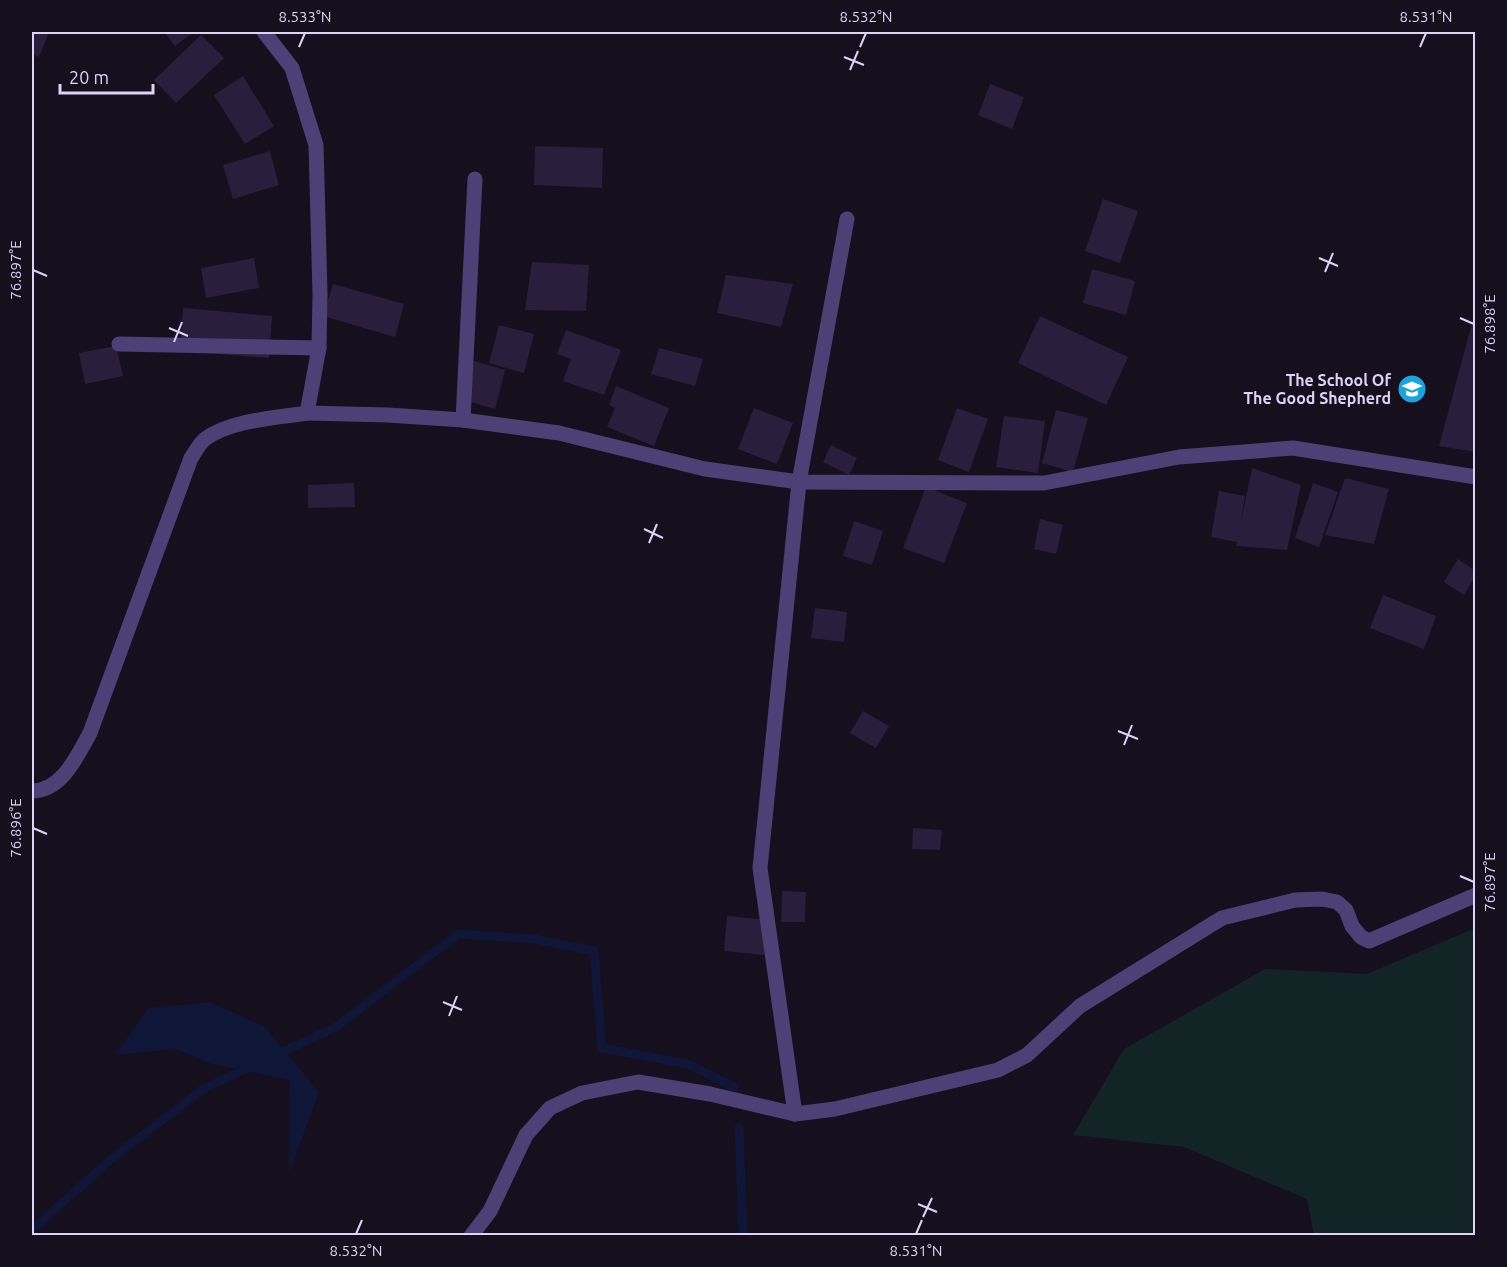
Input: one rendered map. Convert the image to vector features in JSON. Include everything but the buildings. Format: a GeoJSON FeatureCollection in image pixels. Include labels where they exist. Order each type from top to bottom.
{"type":"FeatureCollection","features":[{"type":"Feature","properties":{"kind":"street"},"geometry":{"type":"LineString","coordinates":[[264,32],[292,68],[316,145],[319,348],[308,413]]}},
{"type":"Feature","properties":{"kind":"street"},"geometry":{"type":"LineString","coordinates":[[463,420],[475,179]]}},
{"type":"Feature","properties":{"kind":"street"},"geometry":{"type":"LineString","coordinates":[[795,1113],[760,868],[799,482],[847,219]]}},
{"type":"Feature","properties":{"kind":"street"},"geometry":{"type":"LineString","coordinates":[[119,344],[319,348]]}},
{"type":"Feature","properties":{"kind":"street"},"geometry":{"type":"LineString","coordinates":[[32,791],[40,791],[56,782],[70,767],[90,733],[191,458],[204,439],[246,423],[308,413],[463,420],[559,433],[705,469],[799,482],[1044,483],[1179,456],[1293,448],[1476,477]]}},
{"type":"Feature","properties":{"kind":"street"},"geometry":{"type":"LineString","coordinates":[[471,1236],[490,1211],[526,1135],[550,1108],[582,1093],[638,1082],[710,1094],[795,1113],[835,1109],[998,1070],[1027,1055],[1080,1006],[1222,918],[1295,900],[1322,899],[1337,902],[1346,910],[1360,938],[1369,941],[1476,895]]}},
{"type":"Feature","properties":{"kind":"shaded area"},"geometry":{"type":"Polygon","coordinates":[[[1475,928],[1475,1235],[1314,1235],[1307,1199],[1184,1147],[1073,1135],[1124,1049],[1265,969],[1367,974],[1475,928]]]}},
{"type":"Feature","properties":{"kind":"water"},"geometry":{"type":"Polygon","coordinates":[[[210,1002],[264,1026],[319,1092],[289,1174],[290,1080],[211,1064],[176,1049],[115,1055],[148,1008],[210,1002]]]}},
{"type":"Feature","properties":{"kind":"waterway"},"geometry":{"type":"LineString","coordinates":[[276,1055],[336,1027],[458,934],[535,939],[594,951],[602,1048],[688,1064],[734,1087]]}},
{"type":"Feature","properties":{"kind":"waterway"},"geometry":{"type":"LineString","coordinates":[[32,1230],[110,1160],[203,1089],[252,1066]]}},
{"type":"Feature","properties":{"kind":"waterway"},"geometry":{"type":"LineString","coordinates":[[739,1127],[743,1236]]}},
{"type":"Feature","properties":{"kind":"place","name":"The School Of The Good Shepherd"},"geometry":{"type":"Point","coordinates":[1412,389]}}]}
